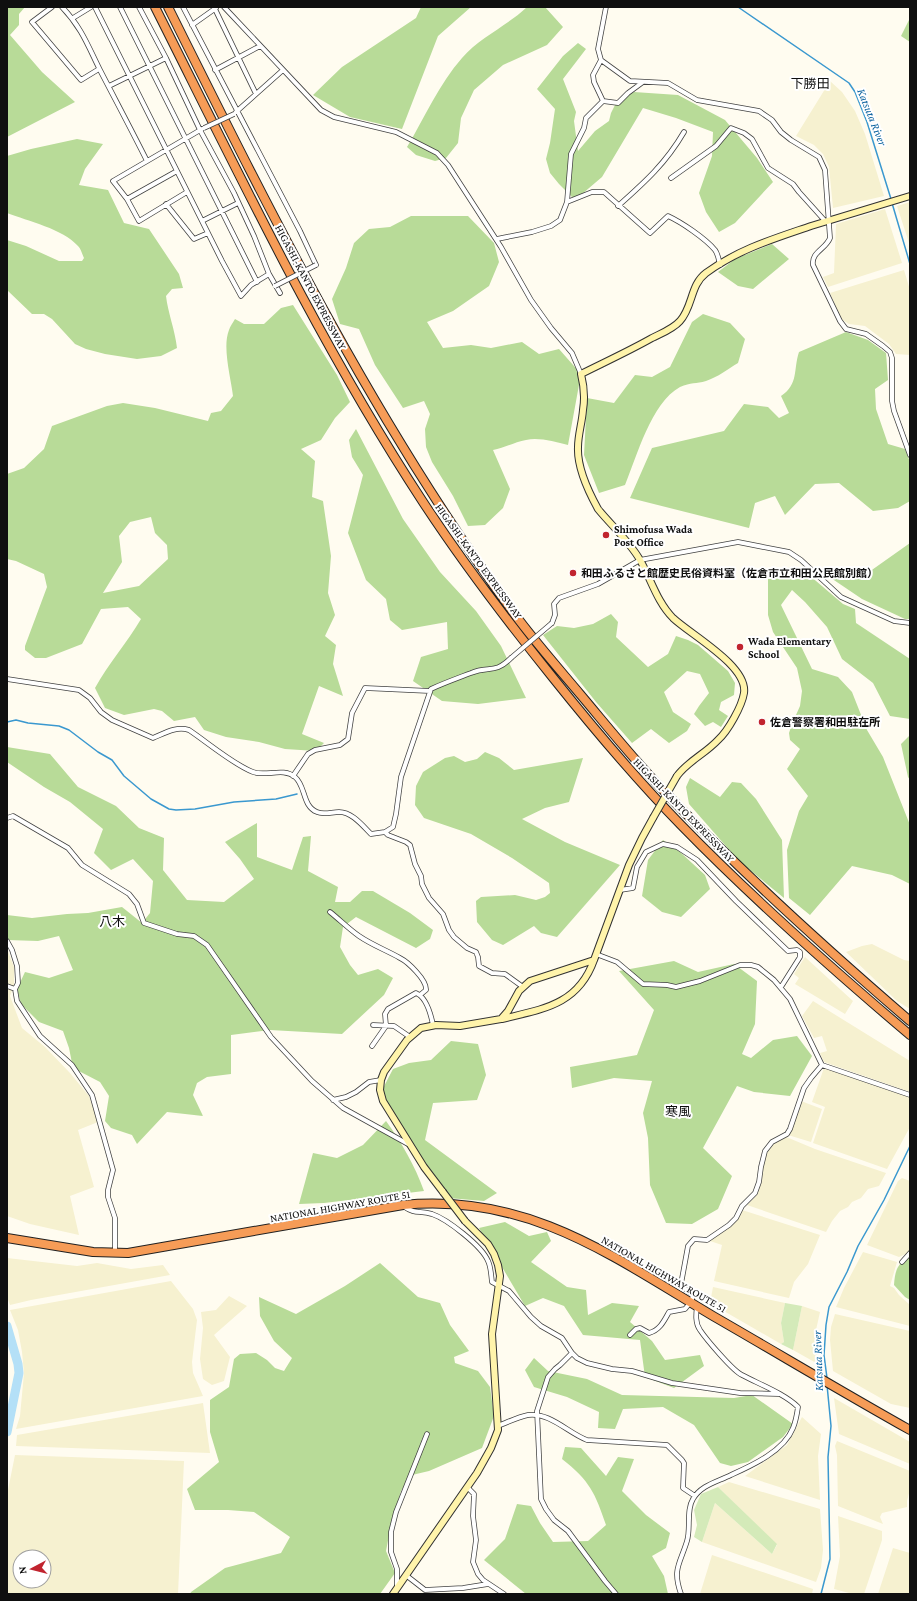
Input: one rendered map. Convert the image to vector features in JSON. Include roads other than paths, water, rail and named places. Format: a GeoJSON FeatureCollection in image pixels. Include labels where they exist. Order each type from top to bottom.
{"type":"FeatureCollection","features":[{"type":"Feature","properties":{"kind":"highway","name":"HIGASHI-KANTO EXPRESSWAY"},"geometry":{"type":"LineString","coordinates":[[155,7],[299,292],[384,441],[457,553],[535,655],[592,726],[652,796],[718,862],[802,942],[910,1035]]}},
{"type":"Feature","properties":{"kind":"highway","name":"HIGASHI-KANTO EXPRESSWAY"},"geometry":{"type":"LineString","coordinates":[[168,7],[277,222],[337,335],[392,431],[435,499],[520,620],[546,654],[661,788],[726,854],[810,934],[910,1021]]}},
{"type":"Feature","properties":{"kind":"highway","name":"NATIONAL HIGHWAY ROUTE 51"},"geometry":{"type":"LineString","coordinates":[[7,1238],[75,1250],[128,1253],[403,1205],[442,1204],[494,1209],[532,1219],[585,1241],[910,1430]]}},
{"type":"Feature","properties":{"kind":"street"},"geometry":{"type":"LineString","coordinates":[[52,7],[32,22],[81,80],[100,69]]}},
{"type":"Feature","properties":{"kind":"street"},"geometry":{"type":"LineString","coordinates":[[62,7],[73,18],[83,33],[147,162]]}},
{"type":"Feature","properties":{"kind":"street"},"geometry":{"type":"LineString","coordinates":[[73,18],[91,7]]}},
{"type":"Feature","properties":{"kind":"street"},"geometry":{"type":"LineString","coordinates":[[95,7],[208,234],[241,296],[251,285],[269,274]]}},
{"type":"Feature","properties":{"kind":"street"},"geometry":{"type":"LineString","coordinates":[[120,7],[257,282]]}},
{"type":"Feature","properties":{"kind":"street"},"geometry":{"type":"LineString","coordinates":[[139,7],[202,129],[238,203],[269,274],[280,293]]}},
{"type":"Feature","properties":{"kind":"street"},"geometry":{"type":"LineString","coordinates":[[183,7],[235,112],[300,231],[316,265],[275,286]]}},
{"type":"Feature","properties":{"kind":"street"},"geometry":{"type":"LineString","coordinates":[[224,7],[322,110],[334,117],[396,132],[437,153],[448,165],[496,239],[531,300],[551,328],[572,353],[581,374],[584,387],[584,409],[578,449],[581,468],[598,509],[640,560],[658,596],[672,617],[736,670],[744,687],[742,700],[732,721],[724,733],[718,741],[682,768],[653,818],[629,865],[590,970],[578,988],[562,1001],[546,1008],[501,1019],[460,1026],[434,1025],[421,1028],[410,1037],[384,1072],[380,1090],[383,1101],[410,1145],[443,1192],[465,1221],[488,1244],[494,1254],[500,1276],[492,1334],[498,1426],[496,1438],[467,1487],[407,1576],[395,1591]]}},
{"type":"Feature","properties":{"kind":"street"},"geometry":{"type":"LineString","coordinates":[[606,7],[598,48],[601,60],[630,81],[668,83],[697,100],[759,111],[766,115],[781,132],[791,140],[812,152],[822,162],[825,170],[830,238],[816,254],[812,261],[813,265],[843,326],[850,331],[866,334],[890,352],[892,358],[892,401],[894,411],[910,455]]}},
{"type":"Feature","properties":{"kind":"street"},"geometry":{"type":"LineString","coordinates":[[192,25],[216,8],[256,94]]}},
{"type":"Feature","properties":{"kind":"street"},"geometry":{"type":"LineString","coordinates":[[215,70],[260,46]]}},
{"type":"Feature","properties":{"kind":"street"},"geometry":{"type":"LineString","coordinates":[[109,86],[166,58]]}},
{"type":"Feature","properties":{"kind":"street"},"geometry":{"type":"LineString","coordinates":[[601,60],[592,75],[603,101]]}},
{"type":"Feature","properties":{"kind":"street"},"geometry":{"type":"LineString","coordinates":[[187,192],[139,221],[127,199],[113,181],[186,138],[235,112],[283,70]]}},
{"type":"Feature","properties":{"kind":"street"},"geometry":{"type":"LineString","coordinates":[[603,101],[618,103],[628,92],[643,82]]}},
{"type":"Feature","properties":{"kind":"street"},"geometry":{"type":"LineString","coordinates":[[496,239],[532,232],[560,220],[567,202],[571,154],[584,128],[586,118],[603,101]]}},
{"type":"Feature","properties":{"kind":"street"},"geometry":{"type":"LineString","coordinates":[[671,178],[716,146],[731,128],[744,133],[752,139],[768,168],[794,184],[799,192],[828,221]]}},
{"type":"Feature","properties":{"kind":"street"},"geometry":{"type":"LineString","coordinates":[[618,206],[653,175],[674,150],[684,132]]}},
{"type":"Feature","properties":{"kind":"street"},"geometry":{"type":"LineString","coordinates":[[127,199],[177,171]]}},
{"type":"Feature","properties":{"kind":"street"},"geometry":{"type":"LineString","coordinates":[[567,202],[598,191],[604,192],[650,233],[668,216],[676,220],[715,250],[720,265]]}},
{"type":"Feature","properties":{"kind":"street"},"geometry":{"type":"LineString","coordinates":[[581,374],[625,353],[673,327],[681,320],[685,313],[700,279],[707,273],[755,245],[910,196]]}},
{"type":"Feature","properties":{"kind":"street"},"geometry":{"type":"LineString","coordinates":[[202,221],[238,203]]}},
{"type":"Feature","properties":{"kind":"street"},"geometry":{"type":"LineString","coordinates":[[166,204],[194,239],[208,234]]}},
{"type":"Feature","properties":{"kind":"street"},"geometry":{"type":"LineString","coordinates":[[7,679],[79,690],[90,698],[101,712],[112,720],[153,738],[173,730],[183,728],[189,730],[252,772],[260,774],[281,772],[293,776],[300,783],[307,804],[313,810],[322,813],[340,812],[348,814],[371,834],[385,832],[393,827],[401,777],[431,689],[472,672],[503,666],[552,623],[555,615],[554,604],[558,598],[598,584],[640,560],[738,542],[788,552],[800,560],[841,597],[894,621],[910,623]]}},
{"type":"Feature","properties":{"kind":"street"},"geometry":{"type":"LineString","coordinates":[[293,776],[308,754],[315,750],[340,745],[348,739],[352,713],[365,688],[430,691]]}},
{"type":"Feature","properties":{"kind":"street"},"geometry":{"type":"LineString","coordinates":[[7,818],[13,816],[68,848],[82,865],[129,894],[137,904],[144,923],[177,934],[194,936],[207,945],[271,1037],[312,1081],[343,1108],[410,1145]]}},
{"type":"Feature","properties":{"kind":"street"},"geometry":{"type":"LineString","coordinates":[[385,832],[388,835],[410,845],[415,864],[421,876],[422,884],[429,898],[443,914],[449,930],[454,937],[467,948],[476,952],[479,966],[492,973],[510,976],[523,987]]}},
{"type":"Feature","properties":{"kind":"street"},"geometry":{"type":"LineString","coordinates":[[620,890],[633,888],[637,867],[646,852],[663,844],[678,847],[697,860],[736,901],[788,951],[797,950],[800,952],[800,957],[782,988]]}},
{"type":"Feature","properties":{"kind":"street"},"geometry":{"type":"LineString","coordinates":[[330,912],[359,936],[380,949],[400,958],[408,964],[422,979],[426,986],[426,990],[420,995]]}},
{"type":"Feature","properties":{"kind":"street"},"geometry":{"type":"LineString","coordinates":[[7,941],[12,950],[17,966],[18,983],[15,989],[17,1001],[40,1036],[72,1065],[92,1095],[113,1170],[108,1190],[108,1197],[115,1218],[115,1253]]}},
{"type":"Feature","properties":{"kind":"street"},"geometry":{"type":"LineString","coordinates":[[501,1019],[508,1011],[523,987],[530,981],[595,957],[617,962],[643,984],[676,987],[685,986],[740,965],[751,965],[758,967],[766,973],[782,988],[790,999],[822,1065],[910,1095]]}},
{"type":"Feature","properties":{"kind":"street"},"geometry":{"type":"LineString","coordinates":[[7,986],[15,989]]}},
{"type":"Feature","properties":{"kind":"street"},"geometry":{"type":"LineString","coordinates":[[372,1046],[386,1026],[385,1014],[388,1009],[416,993],[420,995],[431,1015],[434,1025]]}},
{"type":"Feature","properties":{"kind":"street"},"geometry":{"type":"LineString","coordinates":[[373,1025],[394,1026],[410,1037]]}},
{"type":"Feature","properties":{"kind":"street"},"geometry":{"type":"LineString","coordinates":[[681,1594],[677,1582],[677,1570],[690,1529],[692,1500],[707,1486],[765,1457],[784,1443],[793,1428],[798,1407],[790,1399],[753,1379],[740,1375],[700,1330],[693,1304],[693,1295],[683,1287],[682,1284],[688,1246],[694,1239],[707,1240],[729,1225],[736,1218],[742,1206],[755,1193],[759,1182],[765,1151],[772,1142],[787,1134],[804,1088],[822,1065]]}},
{"type":"Feature","properties":{"kind":"street"},"geometry":{"type":"LineString","coordinates":[[333,1100],[346,1097],[356,1092],[369,1082],[381,1080]]}},
{"type":"Feature","properties":{"kind":"street"},"geometry":{"type":"LineString","coordinates":[[403,1205],[412,1212],[431,1214],[447,1220],[485,1254],[488,1261],[492,1282],[509,1291],[522,1308],[541,1326],[562,1338],[577,1358],[587,1363],[612,1369],[632,1370],[672,1384],[740,1392],[779,1394]]}},
{"type":"Feature","properties":{"kind":"street"},"geometry":{"type":"LineString","coordinates":[[902,1262],[910,1253]]}},
{"type":"Feature","properties":{"kind":"street"},"geometry":{"type":"LineString","coordinates":[[630,1335],[636,1329],[640,1328],[649,1333],[653,1332],[660,1327],[669,1312],[685,1309],[693,1304]]}},
{"type":"Feature","properties":{"kind":"street"},"geometry":{"type":"LineString","coordinates":[[572,1353],[554,1369],[548,1377],[537,1415],[541,1499],[546,1510],[554,1520],[568,1531],[616,1594]]}},
{"type":"Feature","properties":{"kind":"street"},"geometry":{"type":"LineString","coordinates":[[498,1426],[528,1415],[537,1415],[547,1418],[578,1437],[587,1440],[667,1445],[684,1463],[683,1488],[695,1496]]}},
{"type":"Feature","properties":{"kind":"street"},"geometry":{"type":"LineString","coordinates":[[395,1591],[397,1569],[391,1552],[391,1532],[396,1512],[427,1434]]}},
{"type":"Feature","properties":{"kind":"street"},"geometry":{"type":"LineString","coordinates":[[467,1487],[474,1494],[473,1516],[476,1540],[473,1562],[478,1574],[488,1584],[504,1594]]}},
{"type":"Feature","properties":{"kind":"street"},"geometry":{"type":"LineString","coordinates":[[407,1576],[425,1590],[463,1588],[488,1584]]}},
{"type":"Feature","properties":{"kind":"waterway","name":"Katsuta River"},"geometry":{"type":"LineString","coordinates":[[738,7],[849,83],[855,92],[867,122],[891,199]]}},
{"type":"Feature","properties":{"kind":"waterway","name":"Katsuta River"},"geometry":{"type":"LineString","coordinates":[[892,203],[910,264]]}},
{"type":"Feature","properties":{"kind":"waterway"},"geometry":{"type":"LineString","coordinates":[[7,722],[16,720],[28,723],[59,726],[69,730],[98,752],[112,760],[124,776],[151,799],[169,809],[195,809],[234,802],[276,799],[297,794]]}},
{"type":"Feature","properties":{"kind":"waterway","name":"Katsuta River"},"geometry":{"type":"LineString","coordinates":[[827,1378],[824,1355],[829,1307],[847,1272],[858,1246],[884,1200],[910,1146]]}},
{"type":"Feature","properties":{"kind":"waterway"},"geometry":{"type":"LineString","coordinates":[[7,1326],[18,1364],[19,1373],[7,1432]]}},
{"type":"Feature","properties":{"kind":"waterway","name":"Katsuta River"},"geometry":{"type":"LineString","coordinates":[[821,1594],[830,1559],[828,1457],[831,1426],[827,1385]]}},
{"type":"Feature","properties":{"kind":"place","name":"Shimofusa Wada Post Office"},"geometry":{"type":"Point","coordinates":[606,535]}},
{"type":"Feature","properties":{"kind":"place","name":"和田ふるさと館歴史民俗資料室（佐倉市立和田公民館別館）"},"geometry":{"type":"Point","coordinates":[573,573]}},
{"type":"Feature","properties":{"kind":"place","name":"Wada Elementary School"},"geometry":{"type":"Point","coordinates":[740,647]}},
{"type":"Feature","properties":{"kind":"place","name":"佐倉警察署和田駐在所"},"geometry":{"type":"Point","coordinates":[762,722]}},
{"type":"Feature","properties":{"kind":"district","name":"下勝田"},"geometry":{"type":"Point","coordinates":[810,83]}},
{"type":"Feature","properties":{"kind":"district","name":"八木"},"geometry":{"type":"Point","coordinates":[112,921]}},
{"type":"Feature","properties":{"kind":"district","name":"寒風"},"geometry":{"type":"Point","coordinates":[678,1111]}}]}
